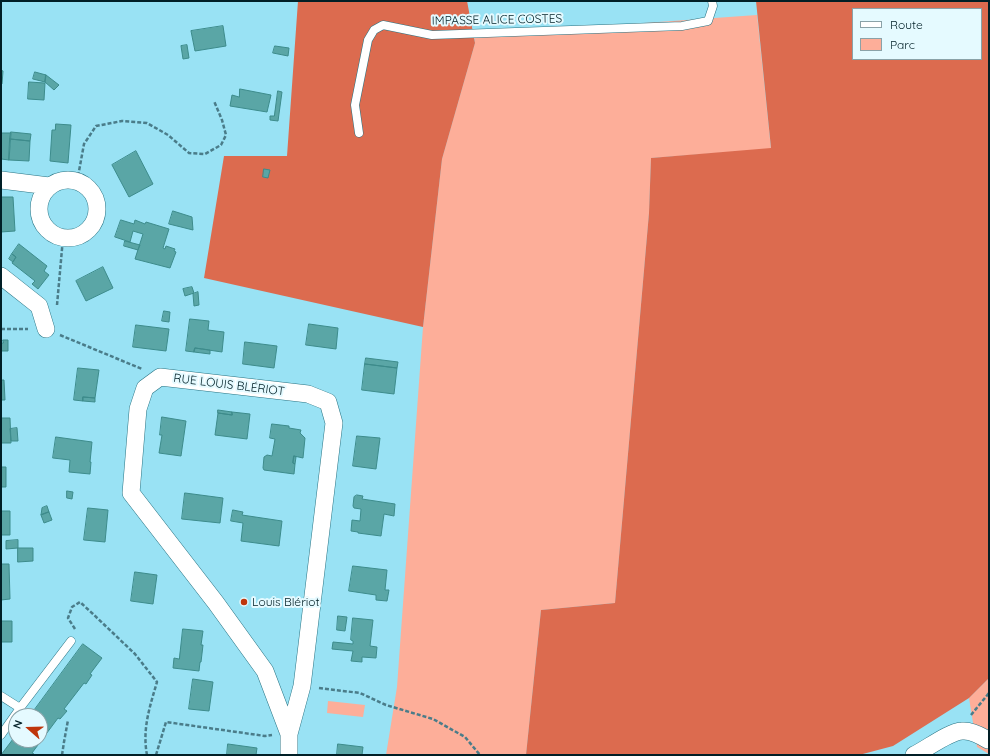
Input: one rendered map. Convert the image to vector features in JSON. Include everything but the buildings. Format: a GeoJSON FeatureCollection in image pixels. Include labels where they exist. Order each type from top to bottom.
{"type":"FeatureCollection","features":[{"type":"Feature","properties":{"kind":"street"},"geometry":{"type":"LineString","coordinates":[[1,180],[49,186]]}},
{"type":"Feature","properties":{"kind":"street"},"geometry":{"type":"LineString","coordinates":[[70,180],[77,182],[84,185],[94,197],[97,211],[93,223],[86,232],[75,237],[63,238],[53,234],[42,223],[39,202],[49,186],[56,182],[70,180]]}},
{"type":"Feature","properties":{"kind":"street"},"geometry":{"type":"LineString","coordinates":[[1,276],[39,306],[50,331]]}},
{"type":"Feature","properties":{"kind":"street","name":"RUE LOUIS BLÉRIOT"},"geometry":{"type":"LineString","coordinates":[[160,377],[308,394],[328,402],[334,423],[302,686],[289,734],[265,671],[216,603],[131,493],[138,409],[145,388],[160,377]]}},
{"type":"Feature","properties":{"kind":"street"},"geometry":{"type":"LineString","coordinates":[[914,755],[956,732],[963,731],[978,734],[988,740]]}},
{"type":"Feature","properties":{"kind":"street"},"geometry":{"type":"LineString","coordinates":[[289,734],[289,755]]}},
{"type":"Feature","properties":{"kind":"lane","name":"IMPASSE ALICE COSTES"},"geometry":{"type":"LineString","coordinates":[[359,133],[355,106],[368,40],[374,30],[383,25],[432,34],[682,26],[708,21],[713,6],[712,1]]}},
{"type":"Feature","properties":{"kind":"lane"},"geometry":{"type":"LineString","coordinates":[[1,696],[20,708],[71,641]]}},
{"type":"Feature","properties":{"kind":"lane"},"geometry":{"type":"LineString","coordinates":[[1,735],[8,725]]}},
{"type":"Feature","properties":{"kind":"path"},"geometry":{"type":"LineString","coordinates":[[77,182],[84,144],[96,126],[122,121],[147,123],[168,135],[188,153],[205,154],[221,146],[226,135],[222,120],[214,101]]}},
{"type":"Feature","properties":{"kind":"path"},"geometry":{"type":"LineString","coordinates":[[57,309],[63,238]]}},
{"type":"Feature","properties":{"kind":"path"},"geometry":{"type":"LineString","coordinates":[[1,329],[50,331],[160,377]]}},
{"type":"Feature","properties":{"kind":"path"},"geometry":{"type":"LineString","coordinates":[[71,641],[78,633],[68,618],[72,607],[80,602],[135,654],[157,682],[148,714],[145,744],[147,755]]}},
{"type":"Feature","properties":{"kind":"path"},"geometry":{"type":"LineString","coordinates":[[302,686],[360,693],[386,705],[433,719],[465,737],[480,755]]}},
{"type":"Feature","properties":{"kind":"path"},"geometry":{"type":"LineString","coordinates":[[956,732],[989,693]]}},
{"type":"Feature","properties":{"kind":"path"},"geometry":{"type":"LineString","coordinates":[[62,755],[68,720]]}},
{"type":"Feature","properties":{"kind":"path"},"geometry":{"type":"LineString","coordinates":[[156,755],[166,722],[265,736],[289,734]]}},
{"type":"Feature","properties":{"kind":"green space"},"geometry":{"type":"Polygon","coordinates":[[[757,15],[771,149],[651,158],[649,213],[615,603],[541,610],[526,755],[386,755],[397,687],[423,327],[442,159],[475,43],[474,35],[757,15]]]}},
{"type":"Feature","properties":{"kind":"green space"},"geometry":{"type":"Polygon","coordinates":[[[989,678],[989,754],[977,747],[969,698],[989,678]]]}},
{"type":"Feature","properties":{"kind":"green space"},"geometry":{"type":"Polygon","coordinates":[[[328,701],[365,705],[363,717],[327,713],[328,701]]]}},
{"type":"Feature","properties":{"kind":"shaded area"},"geometry":{"type":"Polygon","coordinates":[[[298,1],[467,1],[475,43],[442,159],[423,327],[204,278],[224,156],[287,156],[298,1]]]}},
{"type":"Feature","properties":{"kind":"shaded area"},"geometry":{"type":"Polygon","coordinates":[[[756,1],[989,1],[989,678],[969,698],[893,746],[859,755],[526,755],[541,610],[615,603],[649,213],[651,158],[771,148],[756,1]]]}},
{"type":"Feature","properties":{"kind":"place","name":"Louis Blériot"},"geometry":{"type":"Point","coordinates":[244,602]}}]}
